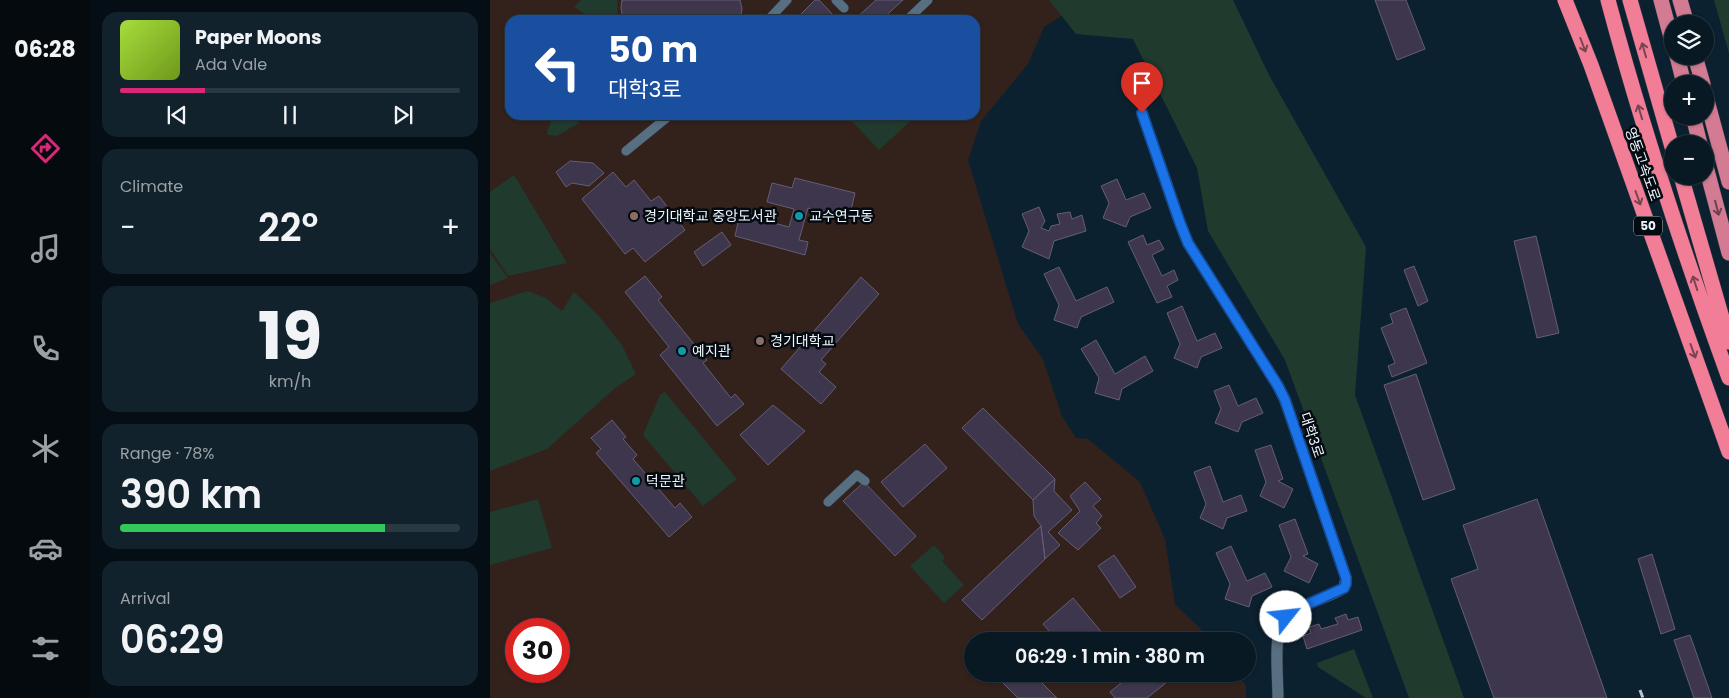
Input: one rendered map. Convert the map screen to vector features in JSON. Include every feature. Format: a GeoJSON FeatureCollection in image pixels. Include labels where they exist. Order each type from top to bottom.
{"type":"FeatureCollection","features":[{"type":"Feature","properties":{"kind":"highway","name":"영동고속도로"},"geometry":{"type":"LineString","coordinates":[[1566,0],[1729,452]]}},
{"type":"Feature","properties":{"kind":"highway","name":"영동고속도로"},"geometry":{"type":"LineString","coordinates":[[1608,0],[1651,148],[1729,378]]}},
{"type":"Feature","properties":{"kind":"highway"},"geometry":{"type":"LineString","coordinates":[[1630,0],[1669,135]]}},
{"type":"Feature","properties":{"kind":"highway"},"geometry":{"type":"LineString","coordinates":[[1662,0],[1666,15]]}},
{"type":"Feature","properties":{"kind":"highway"},"geometry":{"type":"LineString","coordinates":[[1680,0],[1684,15]]}},
{"type":"Feature","properties":{"kind":"highway"},"geometry":{"type":"LineString","coordinates":[[1714,125],[1729,182]]}},
{"type":"Feature","properties":{"kind":"highway"},"geometry":{"type":"LineString","coordinates":[[1684,185],[1729,342]]}},
{"type":"Feature","properties":{"kind":"highway"},"geometry":{"type":"LineString","coordinates":[[1711,185],[1729,253]]}},
{"type":"Feature","properties":{"kind":"street"},"geometry":{"type":"LineString","coordinates":[[773,15],[787,0]]}},
{"type":"Feature","properties":{"kind":"street"},"geometry":{"type":"LineString","coordinates":[[836,0],[844,8]]}},
{"type":"Feature","properties":{"kind":"street"},"geometry":{"type":"LineString","coordinates":[[912,15],[928,0]]}},
{"type":"Feature","properties":{"kind":"street","name":"대학3로"},"geometry":{"type":"LineString","coordinates":[[1142,113],[1188,243],[1285,400],[1346,578],[1344,588],[1295,610],[1281,624],[1279,635],[1278,698]]}},
{"type":"Feature","properties":{"kind":"street"},"geometry":{"type":"LineString","coordinates":[[626,151],[664,120]]}},
{"type":"Feature","properties":{"kind":"street"},"geometry":{"type":"LineString","coordinates":[[828,502],[857,474],[865,481]]}},
{"type":"Feature","properties":{"kind":"shaded area","name":"경기대학교"},"geometry":{"type":"Polygon","coordinates":[[[490,0],[1087,0],[1044,27],[1028,64],[981,121],[968,160],[1018,324],[1043,359],[1062,416],[1076,438],[1088,439],[1140,482],[1165,539],[1175,604],[1204,632],[964,632],[964,682],[1243,682],[1246,686],[1246,698],[490,698],[490,0]]]}},
{"type":"Feature","properties":{"kind":"green space"},"geometry":{"type":"Polygon","coordinates":[[[581,0],[617,0],[618,15],[586,15],[574,7],[581,0]]]}},
{"type":"Feature","properties":{"kind":"green space"},"geometry":{"type":"Polygon","coordinates":[[[1049,0],[1233,0],[1269,75],[1366,247],[1355,395],[1464,698],[1409,698],[1285,360],[1208,231],[1197,168],[1133,39],[1076,34],[1049,0]]]}},
{"type":"Feature","properties":{"kind":"green space"},"geometry":{"type":"Polygon","coordinates":[[[1714,0],[1729,0],[1729,53],[1714,0]]]}},
{"type":"Feature","properties":{"kind":"green space"},"geometry":{"type":"Polygon","coordinates":[[[550,120],[578,120],[579,123],[557,136],[548,135],[547,131],[551,123],[550,120]]]}},
{"type":"Feature","properties":{"kind":"green space"},"geometry":{"type":"Polygon","coordinates":[[[851,120],[912,120],[879,150],[851,120]]]}},
{"type":"Feature","properties":{"kind":"green space"},"geometry":{"type":"Polygon","coordinates":[[[514,175],[567,263],[508,276],[490,249],[490,192],[514,175]]]}},
{"type":"Feature","properties":{"kind":"green space"},"geometry":{"type":"Polygon","coordinates":[[[490,253],[508,278],[490,285],[490,253]]]}},
{"type":"Feature","properties":{"kind":"green space"},"geometry":{"type":"Polygon","coordinates":[[[528,291],[546,298],[562,311],[574,292],[598,315],[622,345],[636,374],[614,389],[547,449],[490,471],[490,303],[528,291]]]}},
{"type":"Feature","properties":{"kind":"green space"},"geometry":{"type":"Polygon","coordinates":[[[665,392],[737,479],[703,506],[643,435],[660,395],[665,392]]]}},
{"type":"Feature","properties":{"kind":"green space"},"geometry":{"type":"Polygon","coordinates":[[[538,499],[552,548],[490,565],[490,512],[538,499]]]}},
{"type":"Feature","properties":{"kind":"green space"},"geometry":{"type":"Polygon","coordinates":[[[934,545],[945,557],[942,561],[964,585],[944,603],[910,566],[934,545]]]}},
{"type":"Feature","properties":{"kind":"green space"},"geometry":{"type":"Polygon","coordinates":[[[1354,649],[1373,698],[1366,698],[1318,667],[1317,663],[1354,649]]]}},
{"type":"Feature","properties":{"kind":"building"},"geometry":{"type":"Polygon","coordinates":[[[622,0],[740,0],[742,9],[741,15],[622,15],[622,0]]]}},
{"type":"Feature","properties":{"kind":"building"},"geometry":{"type":"Polygon","coordinates":[[[815,0],[819,0],[833,15],[800,15],[815,0]]]}},
{"type":"Feature","properties":{"kind":"building"},"geometry":{"type":"Polygon","coordinates":[[[876,0],[903,0],[886,15],[860,15],[876,0]]]}},
{"type":"Feature","properties":{"kind":"building"},"geometry":{"type":"Polygon","coordinates":[[[1375,0],[1406,0],[1425,49],[1397,60],[1375,0]]]}},
{"type":"Feature","properties":{"kind":"building"},"geometry":{"type":"Polygon","coordinates":[[[570,161],[593,163],[604,173],[589,186],[572,183],[566,187],[556,172],[570,161]]]}},
{"type":"Feature","properties":{"kind":"building","name":"경기대학교 중앙도서관"},"geometry":{"type":"Polygon","coordinates":[[[613,172],[626,187],[634,180],[651,201],[659,196],[685,230],[645,262],[633,248],[625,254],[582,199],[613,172]]]}},
{"type":"Feature","properties":{"kind":"building","name":"교수연구동"},"geometry":{"type":"Polygon","coordinates":[[[795,178],[855,193],[849,219],[808,208],[799,240],[808,242],[805,255],[735,236],[740,214],[789,227],[794,209],[767,202],[772,183],[792,188],[795,178]]]}},
{"type":"Feature","properties":{"kind":"building"},"geometry":{"type":"Polygon","coordinates":[[[1117,179],[1126,200],[1144,193],[1151,208],[1130,217],[1126,227],[1103,218],[1109,203],[1101,186],[1117,179]]]}},
{"type":"Feature","properties":{"kind":"building"},"geometry":{"type":"Polygon","coordinates":[[[1039,207],[1045,221],[1041,228],[1049,231],[1051,226],[1060,224],[1057,214],[1070,212],[1072,219],[1082,215],[1086,231],[1054,241],[1049,259],[1022,247],[1029,231],[1022,214],[1039,207]]]}},
{"type":"Feature","properties":{"kind":"building"},"geometry":{"type":"Polygon","coordinates":[[[722,232],[731,245],[703,266],[694,252],[722,232]]]}},
{"type":"Feature","properties":{"kind":"building"},"geometry":{"type":"Polygon","coordinates":[[[1143,235],[1147,245],[1159,240],[1164,249],[1152,255],[1162,276],[1174,270],[1178,280],[1167,286],[1172,297],[1157,303],[1128,242],[1143,235]]]}},
{"type":"Feature","properties":{"kind":"building"},"geometry":{"type":"Polygon","coordinates":[[[1536,236],[1559,333],[1537,338],[1514,241],[1536,236]]]}},
{"type":"Feature","properties":{"kind":"building"},"geometry":{"type":"Polygon","coordinates":[[[1414,266],[1428,301],[1418,306],[1404,270],[1414,266]]]}},
{"type":"Feature","properties":{"kind":"building"},"geometry":{"type":"Polygon","coordinates":[[[1059,267],[1076,301],[1107,287],[1114,302],[1081,317],[1077,328],[1054,320],[1059,305],[1044,274],[1059,267]]]}},
{"type":"Feature","properties":{"kind":"building","name":"예지관"},"geometry":{"type":"Polygon","coordinates":[[[645,276],[662,297],[658,300],[707,360],[703,363],[731,398],[735,394],[744,404],[717,426],[660,355],[669,347],[625,292],[645,276]]]}},
{"type":"Feature","properties":{"kind":"building"},"geometry":{"type":"Polygon","coordinates":[[[861,277],[879,294],[821,360],[826,364],[819,372],[836,387],[821,404],[781,369],[861,277]]]}},
{"type":"Feature","properties":{"kind":"building"},"geometry":{"type":"Polygon","coordinates":[[[1182,306],[1197,341],[1215,333],[1222,348],[1201,357],[1197,368],[1174,358],[1180,344],[1167,313],[1182,306]]]}},
{"type":"Feature","properties":{"kind":"building"},"geometry":{"type":"Polygon","coordinates":[[[1406,308],[1427,363],[1392,377],[1388,366],[1395,363],[1381,328],[1393,323],[1390,314],[1406,308]]]}},
{"type":"Feature","properties":{"kind":"building"},"geometry":{"type":"Polygon","coordinates":[[[1096,340],[1115,374],[1145,356],[1153,371],[1122,389],[1119,400],[1095,393],[1099,378],[1081,349],[1096,340]]]}},
{"type":"Feature","properties":{"kind":"building"},"geometry":{"type":"Polygon","coordinates":[[[1416,374],[1455,489],[1423,500],[1384,385],[1416,374]]]}},
{"type":"Feature","properties":{"kind":"building"},"geometry":{"type":"Polygon","coordinates":[[[1229,385],[1238,406],[1256,398],[1263,413],[1242,422],[1238,432],[1215,423],[1221,409],[1214,391],[1229,385]]]}},
{"type":"Feature","properties":{"kind":"building"},"geometry":{"type":"Polygon","coordinates":[[[773,405],[805,431],[768,465],[740,435],[773,405]]]}},
{"type":"Feature","properties":{"kind":"building"},"geometry":{"type":"Polygon","coordinates":[[[983,408],[1055,479],[1033,500],[962,428],[983,408]]]}},
{"type":"Feature","properties":{"kind":"building","name":"덕문관"},"geometry":{"type":"Polygon","coordinates":[[[612,420],[626,437],[623,439],[637,455],[633,459],[675,508],[680,503],[692,517],[669,537],[596,453],[601,449],[591,438],[612,420]]]}},
{"type":"Feature","properties":{"kind":"building"},"geometry":{"type":"Polygon","coordinates":[[[925,444],[947,468],[903,507],[881,482],[925,444]]]}},
{"type":"Feature","properties":{"kind":"building"},"geometry":{"type":"Polygon","coordinates":[[[1271,445],[1283,479],[1278,481],[1293,489],[1284,508],[1260,496],[1266,482],[1255,450],[1271,445]]]}},
{"type":"Feature","properties":{"kind":"building"},"geometry":{"type":"Polygon","coordinates":[[[1210,466],[1223,502],[1241,495],[1247,511],[1227,518],[1223,529],[1200,518],[1206,504],[1194,472],[1210,466]]]}},
{"type":"Feature","properties":{"kind":"building"},"geometry":{"type":"Polygon","coordinates":[[[1055,479],[1054,491],[1072,510],[1048,532],[1060,545],[1045,559],[1041,526],[1034,516],[1033,500],[1055,479]]]}},
{"type":"Feature","properties":{"kind":"building"},"geometry":{"type":"Polygon","coordinates":[[[864,482],[916,536],[895,556],[843,501],[864,482]]]}},
{"type":"Feature","properties":{"kind":"building"},"geometry":{"type":"Polygon","coordinates":[[[1085,482],[1101,499],[1093,506],[1102,516],[1096,523],[1101,528],[1078,550],[1058,533],[1080,511],[1070,496],[1085,482]]]}},
{"type":"Feature","properties":{"kind":"building"},"geometry":{"type":"Polygon","coordinates":[[[1537,499],[1607,698],[1494,698],[1451,579],[1478,569],[1463,525],[1537,499]]]}},
{"type":"Feature","properties":{"kind":"building"},"geometry":{"type":"Polygon","coordinates":[[[1295,519],[1308,554],[1303,556],[1318,564],[1309,583],[1284,571],[1291,557],[1279,525],[1295,519]]]}},
{"type":"Feature","properties":{"kind":"building"},"geometry":{"type":"Polygon","coordinates":[[[1041,526],[1045,559],[982,620],[962,600],[1041,526]]]}},
{"type":"Feature","properties":{"kind":"building"},"geometry":{"type":"Polygon","coordinates":[[[1231,546],[1247,581],[1265,573],[1272,587],[1252,596],[1249,607],[1225,599],[1230,584],[1216,553],[1231,546]]]}},
{"type":"Feature","properties":{"kind":"building"},"geometry":{"type":"Polygon","coordinates":[[[1652,554],[1675,629],[1661,634],[1638,559],[1652,554]]]}},
{"type":"Feature","properties":{"kind":"building"},"geometry":{"type":"Polygon","coordinates":[[[1114,555],[1136,587],[1120,598],[1098,566],[1114,555]]]}},
{"type":"Feature","properties":{"kind":"building"},"geometry":{"type":"Polygon","coordinates":[[[1073,598],[1101,632],[1050,632],[1043,624],[1073,598]]]}},
{"type":"Feature","properties":{"kind":"building"},"geometry":{"type":"Polygon","coordinates":[[[1346,614],[1348,620],[1358,617],[1362,630],[1307,649],[1303,636],[1311,633],[1309,627],[1319,624],[1321,629],[1338,624],[1335,618],[1346,614]]]}},
{"type":"Feature","properties":{"kind":"building"},"geometry":{"type":"Polygon","coordinates":[[[1690,635],[1712,698],[1694,698],[1674,640],[1690,635]]]}},
{"type":"Feature","properties":{"kind":"building"},"geometry":{"type":"Polygon","coordinates":[[[1002,682],[1041,682],[1057,698],[1018,698],[1002,682]]]}},
{"type":"Feature","properties":{"kind":"building"},"geometry":{"type":"Polygon","coordinates":[[[1122,682],[1167,682],[1147,698],[1115,698],[1110,692],[1122,682]]]}},
{"type":"Feature","properties":{"kind":"railway"},"geometry":{"type":"LineString","coordinates":[[1640,690],[1643,698]]}},
{"type":"Feature","properties":{"kind":"place","name":"경기대학교 중앙도서관"},"geometry":{"type":"Point","coordinates":[634,216]}},
{"type":"Feature","properties":{"kind":"place","name":"교수연구동"},"geometry":{"type":"Point","coordinates":[799,216]}},
{"type":"Feature","properties":{"kind":"place","name":"경기대학교"},"geometry":{"type":"Point","coordinates":[760,341]}},
{"type":"Feature","properties":{"kind":"place","name":"예지관"},"geometry":{"type":"Point","coordinates":[682,351]}},
{"type":"Feature","properties":{"kind":"place","name":"덕문관"},"geometry":{"type":"Point","coordinates":[636,481]}},
{"type":"Feature","properties":{"kind":"route"},"geometry":{"type":"LineString","coordinates":[[1142,113],[1188,243],[1285,400],[1342,563],[1346,578],[1344,588],[1295,610],[1286,617]]}}]}
